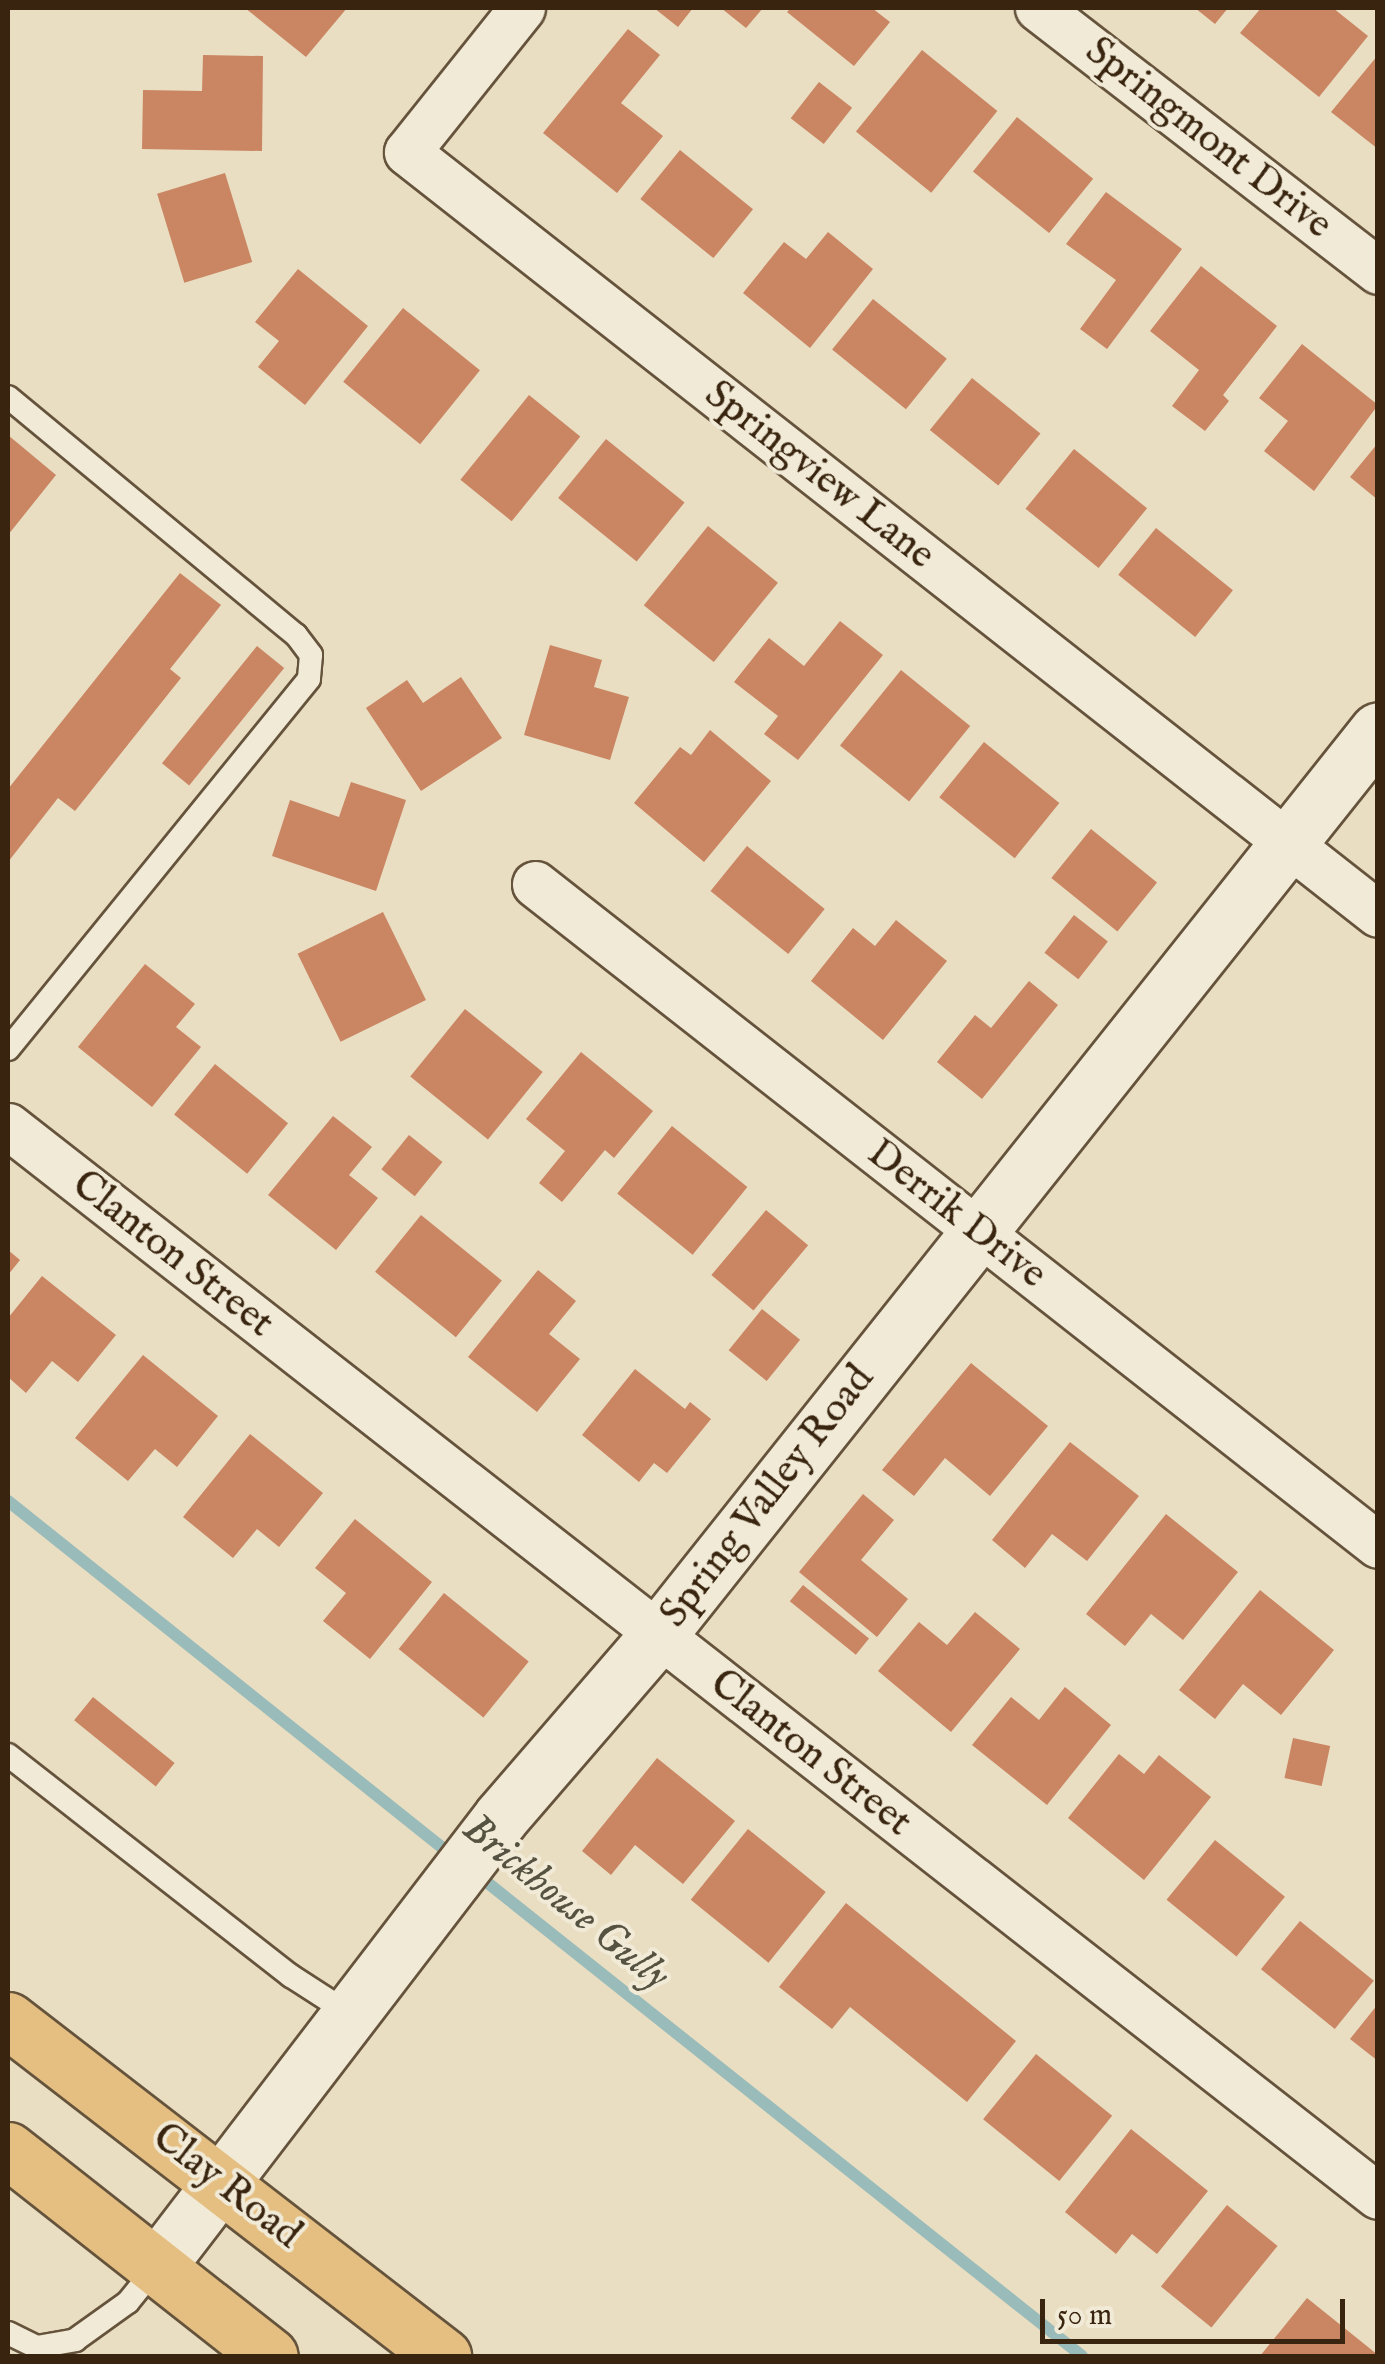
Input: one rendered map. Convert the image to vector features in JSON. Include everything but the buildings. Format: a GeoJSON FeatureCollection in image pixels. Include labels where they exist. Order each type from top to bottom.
{"type":"FeatureCollection","features":[{"type":"Feature","properties":{"kind":"main road","name":"Clay Road"},"geometry":{"type":"LineString","coordinates":[[8,2020],[443,2356]]}},
{"type":"Feature","properties":{"kind":"main road"},"geometry":{"type":"LineString","coordinates":[[14,2169],[158,2265],[270,2356]]}},
{"type":"Feature","properties":{"kind":"street","name":"Springview Lane"},"geometry":{"type":"LineString","coordinates":[[522,8],[406,152],[1378,914]]}},
{"type":"Feature","properties":{"kind":"street","name":"Springmont Drive"},"geometry":{"type":"LineString","coordinates":[[1038,8],[1378,271]]}},
{"type":"Feature","properties":{"kind":"street","name":"Spring Valley Road"},"geometry":{"type":"LineString","coordinates":[[158,2265],[500,1817],[658,1636],[1378,730]]}},
{"type":"Feature","properties":{"kind":"street","name":"Derrik Drive"},"geometry":{"type":"LineString","coordinates":[[535,884],[1378,1545]]}},
{"type":"Feature","properties":{"kind":"street","name":"Clanton Street"},"geometry":{"type":"LineString","coordinates":[[8,1126],[1378,2196]]}},
{"type":"Feature","properties":{"kind":"lane"},"geometry":{"type":"LineString","coordinates":[[8,396],[296,635],[311,655],[309,678],[8,1048]]}},
{"type":"Feature","properties":{"kind":"lane"},"geometry":{"type":"LineString","coordinates":[[8,1755],[290,1976],[350,2014]]}},
{"type":"Feature","properties":{"kind":"lane"},"geometry":{"type":"LineString","coordinates":[[8,2333],[37,2347],[75,2340],[128,2302],[158,2265]]}},
{"type":"Feature","properties":{"kind":"waterway","name":"Brickhouse Gully"},"geometry":{"type":"LineString","coordinates":[[8,1501],[454,1857]]}},
{"type":"Feature","properties":{"kind":"waterway","name":"Brickhouse Gully"},"geometry":{"type":"LineString","coordinates":[[474,1872],[1082,2356]]}}]}
